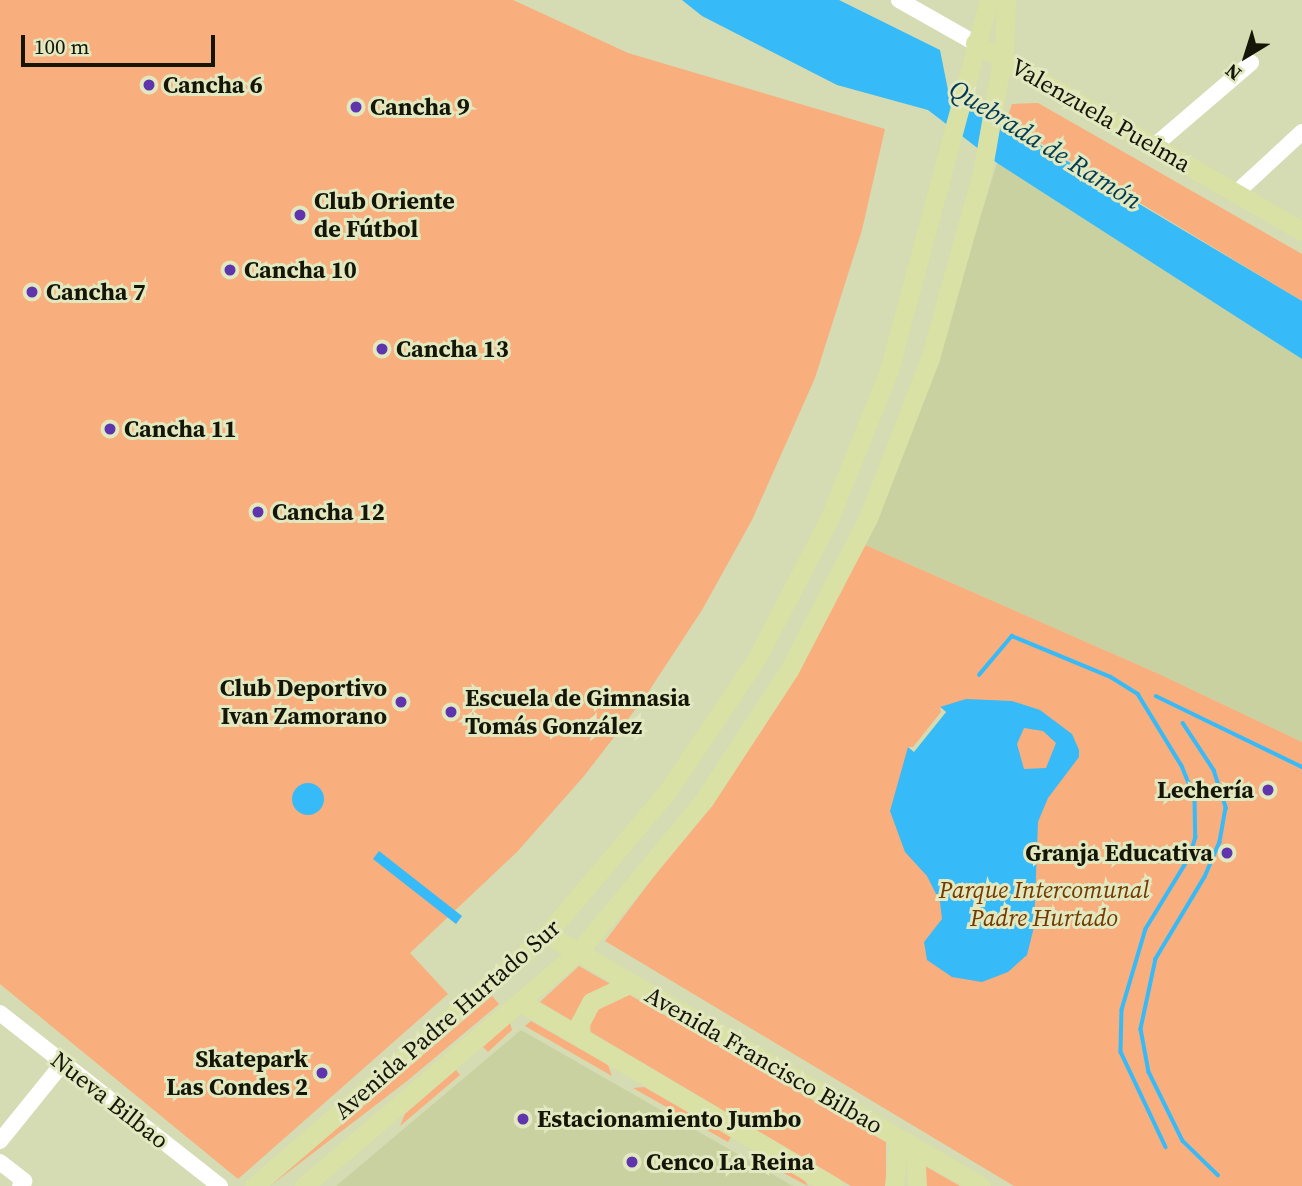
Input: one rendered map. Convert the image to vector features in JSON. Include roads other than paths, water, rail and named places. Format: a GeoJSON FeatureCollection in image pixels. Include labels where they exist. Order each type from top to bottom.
{"type":"FeatureCollection","features":[{"type":"Feature","properties":{"kind":"main road","name":"Avenida Padre Hurtado Sur"},"geometry":{"type":"LineString","coordinates":[[254,1186],[526,956],[547,934],[634,835],[698,748],[757,658],[807,565],[852,469],[890,370],[920,268],[964,85],[989,0]]}},
{"type":"Feature","properties":{"kind":"main road","name":"Avenida Padre Hurtado Sur"},"geometry":{"type":"LineString","coordinates":[[304,1186],[522,1003],[579,951],[704,800],[759,719],[817,621],[868,518],[911,412],[947,304],[982,173],[1002,59],[1006,0]]}},
{"type":"Feature","properties":{"kind":"main road","name":"Valenzuela Puelma"},"geometry":{"type":"LineString","coordinates":[[975,43],[1302,230]]}},
{"type":"Feature","properties":{"kind":"main road","name":"Avenida Francisco Bilbao"},"geometry":{"type":"LineString","coordinates":[[547,934],[981,1186]]}},
{"type":"Feature","properties":{"kind":"main road"},"geometry":{"type":"LineString","coordinates":[[526,956],[522,1003],[833,1186]]}},
{"type":"Feature","properties":{"kind":"main road"},"geometry":{"type":"LineString","coordinates":[[581,1038],[580,1023],[591,1002],[606,991],[631,983]]}},
{"type":"Feature","properties":{"kind":"main road"},"geometry":{"type":"LineString","coordinates":[[894,1186],[907,1143]]}},
{"type":"Feature","properties":{"kind":"main road"},"geometry":{"type":"LineString","coordinates":[[907,1143],[917,1186]]}},
{"type":"Feature","properties":{"kind":"street","name":"Valenzuela Puelma"},"geometry":{"type":"LineString","coordinates":[[899,0],[975,43]]}},
{"type":"Feature","properties":{"kind":"street"},"geometry":{"type":"LineString","coordinates":[[1154,146],[1251,63]]}},
{"type":"Feature","properties":{"kind":"street"},"geometry":{"type":"LineString","coordinates":[[1236,192],[1302,132]]}},
{"type":"Feature","properties":{"kind":"street","name":"Nueva Bilbao"},"geometry":{"type":"LineString","coordinates":[[0,1013],[210,1183]]}},
{"type":"Feature","properties":{"kind":"street"},"geometry":{"type":"LineString","coordinates":[[0,1141],[62,1063]]}},
{"type":"Feature","properties":{"kind":"street"},"geometry":{"type":"LineString","coordinates":[[0,1162],[24,1181],[20,1186]]}},
{"type":"Feature","properties":{"kind":"water"},"geometry":{"type":"Polygon","coordinates":[[[682,0],[839,0],[940,50],[948,90],[1302,301],[1302,359],[997,163],[928,110],[837,85],[702,16],[682,0]]]}},
{"type":"Feature","properties":{"kind":"water"},"geometry":{"type":"Polygon","coordinates":[[[966,699],[1012,701],[1040,710],[1072,734],[1079,750],[1079,757],[1048,798],[1038,822],[1034,927],[1027,955],[1008,972],[982,982],[952,977],[927,960],[924,942],[942,919],[940,902],[927,876],[905,852],[890,811],[908,747],[914,751],[946,712],[940,707],[966,699]],[[1024,728],[1017,744],[1024,769],[1046,768],[1056,743],[1043,731],[1024,728]]]}},
{"type":"Feature","properties":{"kind":"water"},"geometry":{"type":"Polygon","coordinates":[[[308,783],[319,788],[324,799],[319,810],[308,815],[297,810],[292,799],[297,788],[308,783]]]}},
{"type":"Feature","properties":{"kind":"water"},"geometry":{"type":"Polygon","coordinates":[[[379,851],[462,916],[456,924],[373,859],[379,851]]]}},
{"type":"Feature","properties":{"kind":"waterway"},"geometry":{"type":"LineString","coordinates":[[979,675],[1012,636],[1111,677],[1138,694],[1182,766],[1195,798],[1196,837],[1190,857],[1146,929],[1122,1010],[1121,1052],[1166,1147]]}},
{"type":"Feature","properties":{"kind":"waterway"},"geometry":{"type":"LineString","coordinates":[[1156,696],[1302,767]]}},
{"type":"Feature","properties":{"kind":"waterway"},"geometry":{"type":"LineString","coordinates":[[1183,723],[1214,770],[1226,808],[1220,842],[1205,877],[1156,959],[1141,1029],[1149,1072],[1183,1141],[1218,1175]]}},
{"type":"Feature","properties":{"kind":"place","name":"Cancha 6"},"geometry":{"type":"Point","coordinates":[149,85]}},
{"type":"Feature","properties":{"kind":"place","name":"Cancha 9"},"geometry":{"type":"Point","coordinates":[356,107]}},
{"type":"Feature","properties":{"kind":"place","name":"Club Oriente de Fútbol"},"geometry":{"type":"Point","coordinates":[300,215]}},
{"type":"Feature","properties":{"kind":"place","name":"Cancha 10"},"geometry":{"type":"Point","coordinates":[230,270]}},
{"type":"Feature","properties":{"kind":"place","name":"Cancha 7"},"geometry":{"type":"Point","coordinates":[32,292]}},
{"type":"Feature","properties":{"kind":"place","name":"Cancha 13"},"geometry":{"type":"Point","coordinates":[382,349]}},
{"type":"Feature","properties":{"kind":"place","name":"Cancha 11"},"geometry":{"type":"Point","coordinates":[110,429]}},
{"type":"Feature","properties":{"kind":"place","name":"Cancha 12"},"geometry":{"type":"Point","coordinates":[258,512]}},
{"type":"Feature","properties":{"kind":"place","name":"Club Deportivo Ivan Zamorano"},"geometry":{"type":"Point","coordinates":[401,702]}},
{"type":"Feature","properties":{"kind":"place","name":"Escuela de Gimnasia Tomás González"},"geometry":{"type":"Point","coordinates":[451,712]}},
{"type":"Feature","properties":{"kind":"place","name":"Lechería"},"geometry":{"type":"Point","coordinates":[1268,790]}},
{"type":"Feature","properties":{"kind":"place","name":"Granja Educativa"},"geometry":{"type":"Point","coordinates":[1227,853]}},
{"type":"Feature","properties":{"kind":"place","name":"Skatepark Las Condes 2"},"geometry":{"type":"Point","coordinates":[322,1073]}},
{"type":"Feature","properties":{"kind":"place","name":"Estacionamiento Jumbo"},"geometry":{"type":"Point","coordinates":[523,1119]}},
{"type":"Feature","properties":{"kind":"place","name":"Cenco La Reina"},"geometry":{"type":"Point","coordinates":[632,1162]}},
{"type":"Feature","properties":{"kind":"water label","name":"Quebrada de Ramón"},"geometry":{"type":"Point","coordinates":[1045,145]}},
{"type":"Feature","properties":{"kind":"park label","name":"Parque Intercomunal Padre Hurtado"},"geometry":{"type":"Point","coordinates":[1044,904]}}]}
